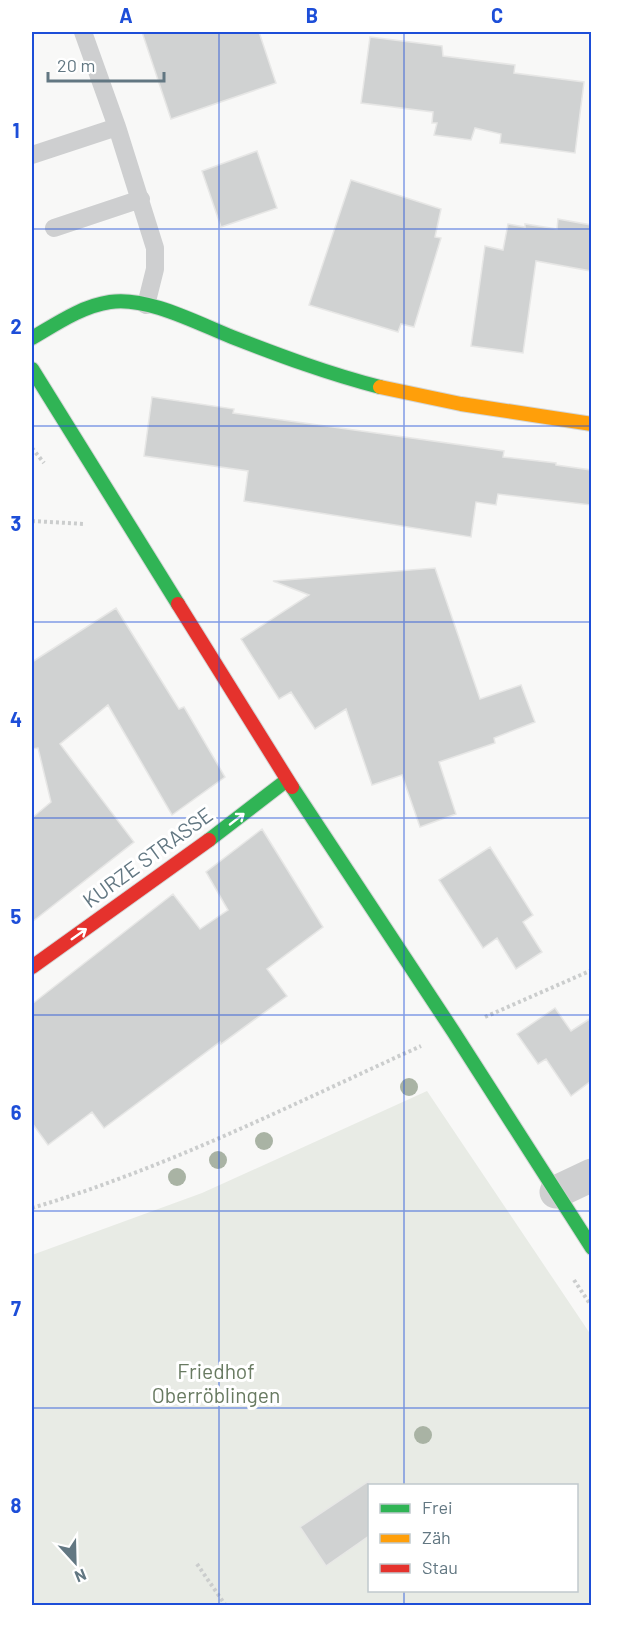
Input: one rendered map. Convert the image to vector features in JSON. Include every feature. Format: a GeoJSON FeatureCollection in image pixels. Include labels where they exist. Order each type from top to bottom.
{"type":"FeatureCollection","features":[{"type":"Feature","properties":{"kind":"main road"},"geometry":{"type":"LineString","coordinates":[[32,338],[73,315],[106,303],[121,301],[146,305],[298,363],[367,384],[444,400],[591,424]]}},
{"type":"Feature","properties":{"kind":"main road"},"geometry":{"type":"LineString","coordinates":[[32,369],[287,780],[453,1031],[591,1248]]}},
{"type":"Feature","properties":{"kind":"main road","name":"KURZE STRASSE"},"geometry":{"type":"LineString","coordinates":[[32,967],[178,864],[287,780]]}},
{"type":"Feature","properties":{"kind":"street"},"geometry":{"type":"LineString","coordinates":[[556,1191],[591,1175]]}},
{"type":"Feature","properties":{"kind":"lane"},"geometry":{"type":"LineString","coordinates":[[83,32],[117,127],[155,248],[155,269],[146,305]]}},
{"type":"Feature","properties":{"kind":"lane"},"geometry":{"type":"LineString","coordinates":[[32,155],[117,127]]}},
{"type":"Feature","properties":{"kind":"lane"},"geometry":{"type":"LineString","coordinates":[[54,228],[141,199]]}},
{"type":"Feature","properties":{"kind":"path"},"geometry":{"type":"LineString","coordinates":[[32,448],[44,463]]}},
{"type":"Feature","properties":{"kind":"path"},"geometry":{"type":"LineString","coordinates":[[32,521],[127,524]]}},
{"type":"Feature","properties":{"kind":"path"},"geometry":{"type":"LineString","coordinates":[[476,1021],[591,970]]}},
{"type":"Feature","properties":{"kind":"path"},"geometry":{"type":"LineString","coordinates":[[32,1208],[76,1195],[167,1160],[409,1052]]}},
{"type":"Feature","properties":{"kind":"path"},"geometry":{"type":"LineString","coordinates":[[197,1564],[226,1605]]}},
{"type":"Feature","properties":{"kind":"green space","name":"Friedhof Oberröblingen"},"geometry":{"type":"Polygon","coordinates":[[[427,1091],[591,1335],[591,1605],[32,1606],[32,1255],[202,1193],[427,1091]]]}},
{"type":"Feature","properties":{"kind":"building"},"geometry":{"type":"Polygon","coordinates":[[[142,32],[259,32],[276,83],[171,119],[142,32]]]}},
{"type":"Feature","properties":{"kind":"building"},"geometry":{"type":"Polygon","coordinates":[[[370,37],[442,46],[443,56],[515,65],[514,73],[584,82],[575,153],[500,143],[501,134],[475,128],[471,140],[434,135],[437,123],[432,123],[433,112],[361,103],[370,37]]]}},
{"type":"Feature","properties":{"kind":"building"},"geometry":{"type":"Polygon","coordinates":[[[257,151],[277,208],[221,227],[202,171],[257,151]]]}},
{"type":"Feature","properties":{"kind":"building"},"geometry":{"type":"Polygon","coordinates":[[[351,180],[441,209],[435,237],[441,238],[414,327],[401,324],[398,332],[309,305],[351,180]]]}},
{"type":"Feature","properties":{"kind":"building"},"geometry":{"type":"Polygon","coordinates":[[[558,219],[591,225],[591,271],[536,261],[523,353],[471,346],[485,246],[503,250],[508,224],[557,229],[558,219]]]}},
{"type":"Feature","properties":{"kind":"building"},"geometry":{"type":"Polygon","coordinates":[[[152,397],[234,409],[233,413],[504,451],[503,457],[556,463],[556,465],[591,470],[591,505],[498,494],[496,505],[476,502],[471,537],[244,501],[248,471],[144,456],[152,397]]]}},
{"type":"Feature","properties":{"kind":"building"},"geometry":{"type":"Polygon","coordinates":[[[435,568],[480,699],[521,685],[535,722],[494,738],[495,743],[439,762],[456,814],[420,827],[402,775],[372,785],[346,709],[315,729],[291,692],[279,699],[241,639],[309,595],[273,581],[435,568]]]}},
{"type":"Feature","properties":{"kind":"building"},"geometry":{"type":"Polygon","coordinates":[[[116,608],[179,709],[184,707],[225,777],[172,815],[108,705],[60,744],[134,842],[32,922],[32,818],[51,802],[38,748],[32,749],[32,662],[116,608]]]}},
{"type":"Feature","properties":{"kind":"building"},"geometry":{"type":"Polygon","coordinates":[[[262,829],[323,927],[267,969],[287,996],[221,1044],[220,1042],[104,1128],[92,1112],[48,1145],[32,1123],[32,1004],[173,894],[200,929],[228,910],[206,872],[262,829]]]}},
{"type":"Feature","properties":{"kind":"building"},"geometry":{"type":"Polygon","coordinates":[[[490,847],[533,915],[523,922],[542,952],[516,969],[497,938],[483,948],[439,880],[490,847]]]}},
{"type":"Feature","properties":{"kind":"building"},"geometry":{"type":"Polygon","coordinates":[[[555,1008],[571,1031],[591,1018],[591,1081],[571,1096],[546,1059],[538,1064],[517,1034],[555,1008]]]}},
{"type":"Feature","properties":{"kind":"building"},"geometry":{"type":"Polygon","coordinates":[[[369,1481],[368,1537],[326,1566],[300,1527],[369,1481]]]}},
{"type":"Feature","properties":{"kind":"traffic: fast"},"geometry":{"type":"LineString","coordinates":[[32,338],[89,307],[110,302],[140,303],[172,312],[305,364],[380,387]]}},
{"type":"Feature","properties":{"kind":"traffic: fast"},"geometry":{"type":"LineString","coordinates":[[32,369],[178,604]]}},
{"type":"Feature","properties":{"kind":"traffic: fast"},"geometry":{"type":"LineString","coordinates":[[209,840],[287,780]]}},
{"type":"Feature","properties":{"kind":"traffic: fast"},"geometry":{"type":"LineString","coordinates":[[292,787],[453,1031],[592,1248]]}},
{"type":"Feature","properties":{"kind":"traffic: slow"},"geometry":{"type":"LineString","coordinates":[[380,387],[461,404],[592,424]]}},
{"type":"Feature","properties":{"kind":"traffic: jam"},"geometry":{"type":"LineString","coordinates":[[178,604],[292,787]]}},
{"type":"Feature","properties":{"kind":"traffic: jam"},"geometry":{"type":"LineString","coordinates":[[32,967],[209,840]]}}]}
